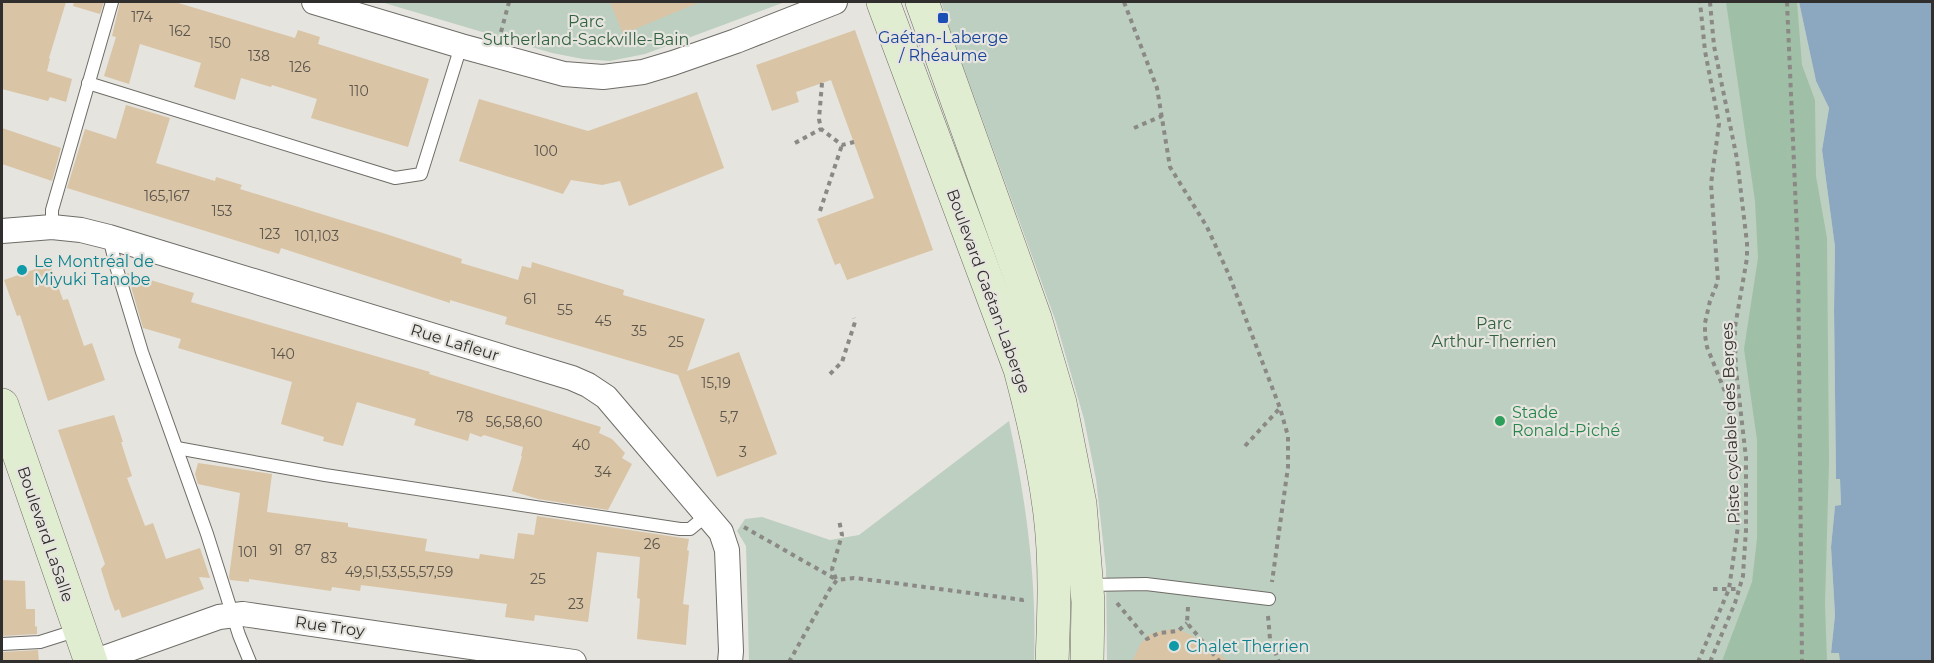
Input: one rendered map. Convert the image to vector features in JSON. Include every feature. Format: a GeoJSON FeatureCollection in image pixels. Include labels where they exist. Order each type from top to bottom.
{"type":"FeatureCollection","features":[{"type":"Feature","properties":{"kind":"main road","name":"Boulevard Gaétan-Laberge"},"geometry":{"type":"LineString","coordinates":[[884,2],[1020,369],[1039,443],[1050,515],[1054,604],[1052,662]]}},
{"type":"Feature","properties":{"kind":"main road","name":"Boulevard Gaétan-Laberge"},"geometry":{"type":"LineString","coordinates":[[922,2],[1035,318],[1060,403],[1100,593],[1088,662]]}},
{"type":"Feature","properties":{"kind":"main road","name":"Boulevard LaSalle"},"geometry":{"type":"LineString","coordinates":[[2,405],[92,662]]}},
{"type":"Feature","properties":{"kind":"street"},"geometry":{"type":"LineString","coordinates":[[314,2],[564,74],[603,77],[673,63],[835,2]]}},
{"type":"Feature","properties":{"kind":"street","name":"Rue Lafleur"},"geometry":{"type":"LineString","coordinates":[[2,231],[52,227],[81,230],[110,237],[572,378],[588,385],[606,397],[722,532],[727,550],[730,662]]}},
{"type":"Feature","properties":{"kind":"street","name":"Rue Troy"},"geometry":{"type":"LineString","coordinates":[[92,662],[219,617],[232,615],[260,615],[574,662]]}},
{"type":"Feature","properties":{"kind":"lane"},"geometry":{"type":"LineString","coordinates":[[52,227],[52,210],[112,2]]}},
{"type":"Feature","properties":{"kind":"lane"},"geometry":{"type":"LineString","coordinates":[[88,83],[395,178],[421,174],[461,46]]}},
{"type":"Feature","properties":{"kind":"lane"},"geometry":{"type":"LineString","coordinates":[[110,237],[116,266],[142,352],[250,662]]}},
{"type":"Feature","properties":{"kind":"lane"},"geometry":{"type":"LineString","coordinates":[[177,448],[325,475],[680,529],[690,529],[707,514]]}},
{"type":"Feature","properties":{"kind":"lane"},"geometry":{"type":"LineString","coordinates":[[1100,593],[1146,584],[1269,599]]}},
{"type":"Feature","properties":{"kind":"lane"},"geometry":{"type":"LineString","coordinates":[[2,644],[40,642],[79,630]]}},
{"type":"Feature","properties":{"kind":"path"},"geometry":{"type":"LineString","coordinates":[[499,41],[509,2]]}},
{"type":"Feature","properties":{"kind":"path"},"geometry":{"type":"LineString","coordinates":[[1124,2],[1154,78],[1170,167],[1207,227],[1229,275],[1280,408],[1288,436],[1288,467],[1269,599],[1268,631],[1279,662]]}},
{"type":"Feature","properties":{"kind":"path"},"geometry":{"type":"LineString","coordinates":[[1698,662],[1730,589],[1738,526],[1733,434],[1728,399],[1707,347],[1705,323],[1710,301],[1718,282],[1711,184],[1719,124],[1705,51],[1700,2]]}},
{"type":"Feature","properties":{"kind":"path","name":"Piste cyclable des Berges"},"geometry":{"type":"LineString","coordinates":[[1710,2],[1714,46],[1737,159],[1747,243],[1747,258],[1735,335],[1747,487],[1743,576],[1735,603],[1710,662]]}},
{"type":"Feature","properties":{"kind":"path"},"geometry":{"type":"LineString","coordinates":[[1787,2],[1798,256],[1802,662]]}},
{"type":"Feature","properties":{"kind":"path"},"geometry":{"type":"LineString","coordinates":[[822,83],[819,120],[821,129],[842,145]]}},
{"type":"Feature","properties":{"kind":"path"},"geometry":{"type":"LineString","coordinates":[[1134,128],[1162,116]]}},
{"type":"Feature","properties":{"kind":"path"},"geometry":{"type":"LineString","coordinates":[[795,143],[821,129]]}},
{"type":"Feature","properties":{"kind":"path"},"geometry":{"type":"LineString","coordinates":[[842,145],[854,142]]}},
{"type":"Feature","properties":{"kind":"path"},"geometry":{"type":"LineString","coordinates":[[820,211],[842,145]]}},
{"type":"Feature","properties":{"kind":"path"},"geometry":{"type":"LineString","coordinates":[[830,374],[842,362],[855,322],[854,318]]}},
{"type":"Feature","properties":{"kind":"path"},"geometry":{"type":"LineString","coordinates":[[1245,446],[1280,408]]}},
{"type":"Feature","properties":{"kind":"path"},"geometry":{"type":"LineString","coordinates":[[837,580],[832,569],[842,535],[839,520]]}},
{"type":"Feature","properties":{"kind":"path"},"geometry":{"type":"LineString","coordinates":[[743,526],[837,580],[854,578],[1023,600],[1037,597]]}},
{"type":"Feature","properties":{"kind":"path"},"geometry":{"type":"LineString","coordinates":[[789,662],[837,580]]}},
{"type":"Feature","properties":{"kind":"path"},"geometry":{"type":"LineString","coordinates":[[1713,589],[1739,589]]}},
{"type":"Feature","properties":{"kind":"path"},"geometry":{"type":"LineString","coordinates":[[1100,593],[1119,605],[1147,639],[1159,633],[1178,631],[1187,623]]}},
{"type":"Feature","properties":{"kind":"path"},"geometry":{"type":"LineString","coordinates":[[1188,606],[1187,623],[1220,662]]}},
{"type":"Feature","properties":{"kind":"green space","name":"Parc Sutherland-Sackville-Bain"},"geometry":{"type":"Polygon","coordinates":[[[381,2],[785,2],[645,54],[610,61],[552,53],[495,36],[494,38],[489,34],[381,2]]]}},
{"type":"Feature","properties":{"kind":"green space","name":"Parc Arthur-Therrien"},"geometry":{"type":"Polygon","coordinates":[[[941,2],[1799,2],[1816,81],[1829,108],[1822,150],[1835,247],[1836,479],[1840,478],[1841,506],[1835,506],[1831,547],[1835,615],[1831,653],[1840,653],[1840,661],[1107,661],[1106,568],[1096,479],[1084,419],[1056,322],[947,22],[951,21],[949,14],[945,14],[941,2]]]}},
{"type":"Feature","properties":{"kind":"green space"},"geometry":{"type":"Polygon","coordinates":[[[1726,2],[1797,2],[1802,65],[1815,100],[1816,176],[1827,238],[1829,463],[1825,604],[1827,661],[1722,661],[1752,582],[1757,539],[1757,440],[1744,349],[1758,258],[1755,201],[1726,2]]]}},
{"type":"Feature","properties":{"kind":"green space"},"geometry":{"type":"Polygon","coordinates":[[[1009,421],[1029,540],[1034,600],[1034,661],[749,661],[746,546],[737,531],[745,519],[762,517],[830,540],[859,535],[1009,421]]]}},
{"type":"Feature","properties":{"kind":"water"},"geometry":{"type":"Polygon","coordinates":[[[1799,2],[1932,2],[1932,661],[1840,661],[1839,653],[1831,653],[1835,615],[1831,547],[1835,506],[1841,505],[1840,479],[1836,479],[1835,247],[1822,150],[1829,108],[1816,81],[1799,2]]]}},
{"type":"Feature","properties":{"kind":"building"},"geometry":{"type":"Polygon","coordinates":[[[2,2],[66,2],[47,71],[72,79],[66,102],[50,97],[48,101],[2,89],[2,2]]]}},
{"type":"Feature","properties":{"kind":"building"},"geometry":{"type":"Polygon","coordinates":[[[74,2],[104,2],[100,14],[73,6],[74,2]]]}},
{"type":"Feature","properties":{"kind":"building"},"geometry":{"type":"Polygon","coordinates":[[[120,2],[175,2],[295,38],[298,30],[320,37],[318,44],[429,79],[408,147],[311,118],[317,99],[272,85],[271,87],[241,78],[235,100],[194,87],[201,63],[140,44],[129,84],[104,76],[116,37],[112,36],[120,2]]]}},
{"type":"Feature","properties":{"kind":"building"},"geometry":{"type":"Polygon","coordinates":[[[610,2],[700,2],[623,34],[610,2]]]}},
{"type":"Feature","properties":{"kind":"building"},"geometry":{"type":"Polygon","coordinates":[[[855,30],[933,250],[847,280],[840,263],[835,265],[817,219],[874,198],[831,80],[796,92],[799,102],[772,111],[756,65],[855,30]]]}},
{"type":"Feature","properties":{"kind":"building"},"geometry":{"type":"Polygon","coordinates":[[[697,92],[724,168],[629,206],[620,181],[602,185],[571,180],[563,194],[459,161],[479,99],[588,131],[697,92]]]}},
{"type":"Feature","properties":{"kind":"building"},"geometry":{"type":"Polygon","coordinates":[[[126,105],[170,118],[156,163],[215,181],[216,177],[242,185],[240,189],[386,234],[462,259],[461,263],[518,280],[522,266],[531,268],[532,262],[624,290],[623,295],[705,319],[687,371],[739,352],[777,454],[717,477],[678,375],[505,324],[507,317],[450,300],[450,303],[281,248],[279,254],[67,188],[85,129],[116,139],[126,105]]]}},
{"type":"Feature","properties":{"kind":"building"},"geometry":{"type":"Polygon","coordinates":[[[2,128],[61,148],[52,181],[2,164],[2,128]]]}},
{"type":"Feature","properties":{"kind":"building"},"geometry":{"type":"Polygon","coordinates":[[[50,264],[63,300],[68,299],[84,346],[92,343],[105,380],[48,401],[20,315],[17,316],[4,280],[50,264]]]}},
{"type":"Feature","properties":{"kind":"building"},"geometry":{"type":"Polygon","coordinates":[[[127,273],[194,293],[191,302],[430,372],[429,374],[601,427],[599,433],[612,439],[625,453],[622,458],[632,464],[608,510],[538,499],[512,491],[523,447],[470,433],[468,441],[414,425],[416,419],[357,402],[343,446],[323,441],[324,437],[281,424],[292,382],[178,348],[181,339],[143,328],[127,273]]]}},
{"type":"Feature","properties":{"kind":"building"},"geometry":{"type":"Polygon","coordinates":[[[114,415],[132,476],[127,478],[145,526],[153,523],[166,559],[200,548],[210,578],[199,577],[204,589],[122,618],[119,609],[115,611],[110,598],[101,569],[105,564],[58,430],[114,415]]]}},
{"type":"Feature","properties":{"kind":"building"},"geometry":{"type":"Polygon","coordinates":[[[198,463],[272,474],[267,512],[348,523],[348,527],[427,539],[425,551],[479,559],[480,554],[514,559],[518,533],[534,535],[537,516],[689,539],[683,604],[689,605],[686,645],[637,639],[640,557],[597,552],[588,622],[535,615],[534,621],[505,617],[507,604],[361,585],[360,591],[332,587],[331,591],[249,579],[249,582],[230,580],[240,493],[198,484],[195,474],[198,463]]]}},
{"type":"Feature","properties":{"kind":"building"},"geometry":{"type":"Polygon","coordinates":[[[2,580],[25,581],[26,609],[35,609],[37,634],[2,636],[2,580]]]}},
{"type":"Feature","properties":{"kind":"building","name":"Chalet Therrien"},"geometry":{"type":"Polygon","coordinates":[[[1173,629],[1201,640],[1229,662],[1132,662],[1147,636],[1173,629]]]}},
{"type":"Feature","properties":{"kind":"building"},"geometry":{"type":"Polygon","coordinates":[[[38,650],[39,662],[2,662],[2,652],[38,650]]]}},
{"type":"Feature","properties":{"kind":"place","name":"Gaétan-Laberge / Rhéaume"},"geometry":{"type":"Point","coordinates":[943,18]}},
{"type":"Feature","properties":{"kind":"place","name":"Le Montréal de Miyuki Tanobe"},"geometry":{"type":"Point","coordinates":[22,270]}},
{"type":"Feature","properties":{"kind":"place","name":"Stade Ronald-Piché"},"geometry":{"type":"Point","coordinates":[1500,421]}},
{"type":"Feature","properties":{"kind":"place","name":"Chalet Therrien"},"geometry":{"type":"Point","coordinates":[1174,646]}}]}
